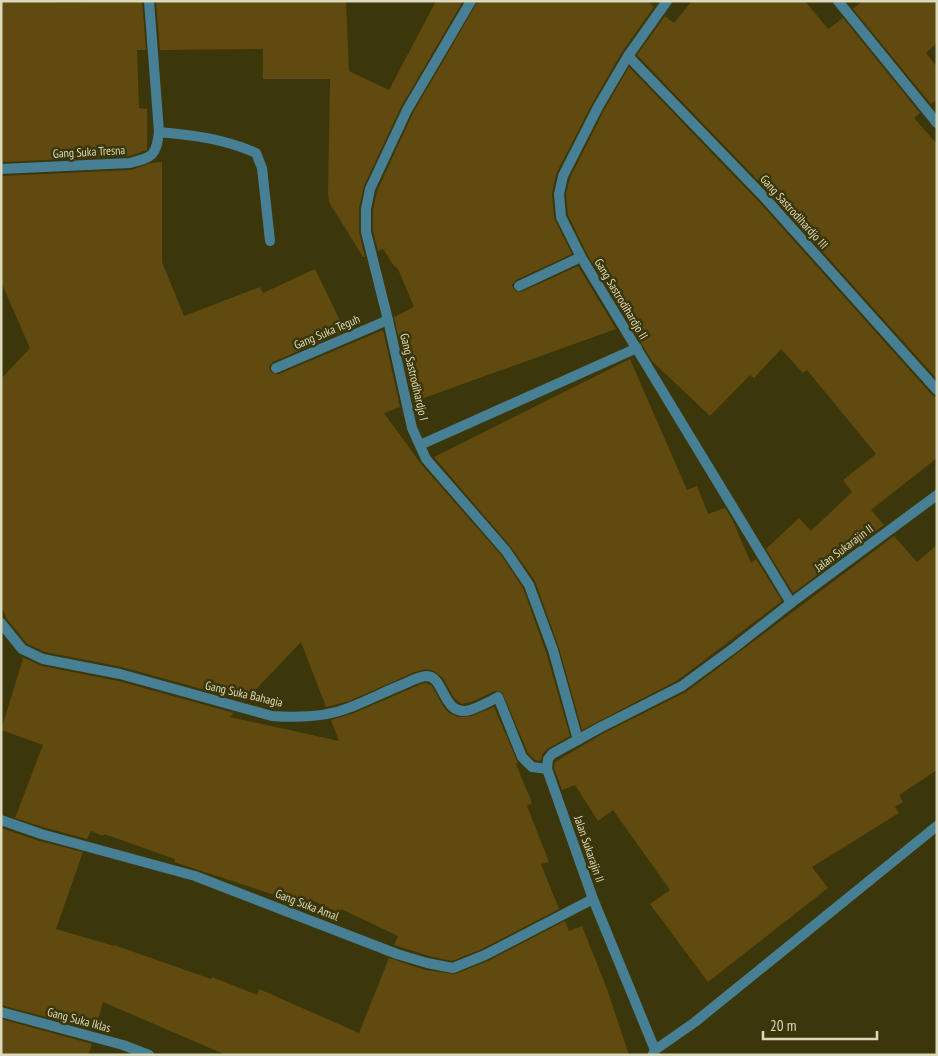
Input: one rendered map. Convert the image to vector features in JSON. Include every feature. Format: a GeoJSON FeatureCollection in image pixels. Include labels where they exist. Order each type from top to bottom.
{"type":"FeatureCollection","features":[{"type":"Feature","properties":{"kind":"street"},"geometry":{"type":"LineString","coordinates":[[148,1],[159,132],[188,134],[235,144],[256,153],[262,168],[270,241]]}},
{"type":"Feature","properties":{"kind":"street","name":"Gang Sastrodihardjo I"},"geometry":{"type":"LineString","coordinates":[[472,1],[407,110],[370,189],[366,209],[366,232],[412,428],[426,459],[506,551],[529,585],[553,650],[578,740]]}},
{"type":"Feature","properties":{"kind":"street","name":"Gang Sastrodihardjo II"},"geometry":{"type":"LineString","coordinates":[[667,1],[628,56],[598,107],[563,176],[558,194],[561,217],[581,258],[791,603]]}},
{"type":"Feature","properties":{"kind":"street"},"geometry":{"type":"LineString","coordinates":[[838,1],[937,123]]}},
{"type":"Feature","properties":{"kind":"street","name":"Gang Sastrodihardjo III"},"geometry":{"type":"LineString","coordinates":[[628,56],[765,198],[937,390]]}},
{"type":"Feature","properties":{"kind":"street","name":"Gang Suka Tresna"},"geometry":{"type":"LineString","coordinates":[[1,169],[130,163],[148,158],[157,148],[159,132]]}},
{"type":"Feature","properties":{"kind":"street"},"geometry":{"type":"LineString","coordinates":[[519,286],[581,258]]}},
{"type":"Feature","properties":{"kind":"street","name":"Gang Suka Teguh"},"geometry":{"type":"LineString","coordinates":[[276,368],[388,320]]}},
{"type":"Feature","properties":{"kind":"street"},"geometry":{"type":"LineString","coordinates":[[420,445],[637,348]]}},
{"type":"Feature","properties":{"kind":"street","name":"Jalan Sukarajin II"},"geometry":{"type":"LineString","coordinates":[[937,495],[791,603],[736,648],[682,686],[552,754],[548,759],[547,769],[593,899],[654,1052],[695,1022],[937,826]]}},
{"type":"Feature","properties":{"kind":"street","name":"Gang Suka Bahagia"},"geometry":{"type":"LineString","coordinates":[[1,623],[22,649],[43,659],[120,674],[272,716],[293,718],[333,712],[351,707],[421,677],[435,678],[446,700],[457,710],[469,711],[498,697],[522,757],[532,767],[547,769]]}},
{"type":"Feature","properties":{"kind":"street","name":"Gang Suka Amal"},"geometry":{"type":"LineString","coordinates":[[1,820],[41,834],[195,876],[397,954],[427,964],[453,968],[485,955],[593,899]]}},
{"type":"Feature","properties":{"kind":"street","name":"Gang Suka Iklas"},"geometry":{"type":"LineString","coordinates":[[1,1012],[122,1045],[149,1055]]}},
{"type":"Feature","properties":{"kind":"building"},"geometry":{"type":"Polygon","coordinates":[[[1,1],[56,1],[57,3],[142,2],[146,50],[137,50],[139,108],[147,109],[147,150],[129,156],[1,162],[1,1]]]}},
{"type":"Feature","properties":{"kind":"building"},"geometry":{"type":"Polygon","coordinates":[[[156,1],[346,1],[349,71],[389,90],[436,1],[463,1],[401,107],[364,186],[359,208],[359,232],[365,257],[363,257],[329,202],[330,79],[263,79],[263,49],[160,50],[156,1]]]}},
{"type":"Feature","properties":{"kind":"building"},"geometry":{"type":"Polygon","coordinates":[[[478,1],[648,1],[654,7],[622,52],[592,104],[556,174],[552,194],[554,218],[572,254],[516,280],[512,285],[515,291],[521,292],[578,266],[616,329],[413,402],[394,317],[414,307],[398,269],[383,249],[378,251],[373,231],[373,210],[377,191],[413,113],[478,1]]]}},
{"type":"Feature","properties":{"kind":"building"},"geometry":{"type":"Polygon","coordinates":[[[692,1],[805,1],[828,29],[843,18],[920,113],[914,118],[937,144],[937,379],[770,193],[637,55],[665,16],[674,23],[692,1]]]}},
{"type":"Feature","properties":{"kind":"building"},"geometry":{"type":"Polygon","coordinates":[[[862,1],[937,1],[937,43],[926,53],[937,67],[937,99],[931,104],[853,9],[862,1]]]}},
{"type":"Feature","properties":{"kind":"building"},"geometry":{"type":"Polygon","coordinates":[[[629,67],[760,203],[932,395],[937,397],[937,458],[871,510],[884,525],[793,593],[766,549],[799,518],[811,531],[852,492],[843,480],[876,454],[807,370],[803,373],[781,349],[754,378],[750,375],[710,416],[652,361],[587,254],[568,215],[566,194],[570,178],[604,110],[629,67]]]}},
{"type":"Feature","properties":{"kind":"building"},"geometry":{"type":"Polygon","coordinates":[[[162,162],[162,262],[184,316],[260,287],[263,293],[315,269],[345,331],[273,362],[269,367],[272,373],[279,374],[383,330],[400,407],[384,413],[421,464],[501,555],[523,588],[546,652],[570,736],[547,749],[542,755],[541,761],[535,760],[528,753],[502,692],[495,691],[462,704],[454,698],[443,678],[434,671],[425,669],[415,672],[349,701],[326,707],[301,642],[245,701],[122,667],[45,652],[26,643],[7,619],[1,606],[1,379],[30,348],[1,282],[1,176],[131,170],[151,163],[162,162]]]}},
{"type":"Feature","properties":{"kind":"building"},"geometry":{"type":"Polygon","coordinates":[[[630,359],[687,490],[697,486],[708,514],[725,508],[732,519],[751,563],[756,559],[782,601],[678,680],[582,730],[559,648],[535,581],[511,547],[434,457],[630,359]]]}},
{"type":"Feature","properties":{"kind":"building"},"geometry":{"type":"Polygon","coordinates":[[[894,536],[917,562],[937,545],[937,770],[899,795],[903,802],[895,807],[899,813],[812,867],[828,888],[708,982],[650,904],[670,890],[613,810],[598,821],[575,785],[562,790],[554,768],[555,762],[604,733],[686,692],[894,536]]]}},
{"type":"Feature","properties":{"kind":"building"},"geometry":{"type":"Polygon","coordinates":[[[22,657],[42,666],[118,681],[234,713],[230,717],[339,741],[331,720],[354,713],[424,683],[432,686],[449,713],[458,717],[472,716],[494,707],[518,763],[516,764],[532,803],[527,806],[549,862],[541,864],[559,909],[482,949],[452,961],[394,945],[398,936],[341,909],[340,913],[309,899],[308,903],[291,897],[290,900],[174,862],[175,859],[104,834],[103,836],[91,831],[87,839],[15,818],[43,745],[1,730],[23,659],[22,657]]]}},
{"type":"Feature","properties":{"kind":"building"},"geometry":{"type":"Polygon","coordinates":[[[1,828],[39,841],[83,852],[56,929],[114,945],[211,979],[212,977],[257,995],[259,989],[359,1033],[389,958],[425,970],[455,974],[488,961],[565,921],[569,931],[582,926],[607,989],[629,1055],[226,1055],[103,1002],[95,1030],[1,1005],[1,828]]]}},
{"type":"Feature","properties":{"kind":"building"},"geometry":{"type":"Polygon","coordinates":[[[1,1019],[92,1044],[88,1055],[1,1055],[1,1019]]]}}]}
